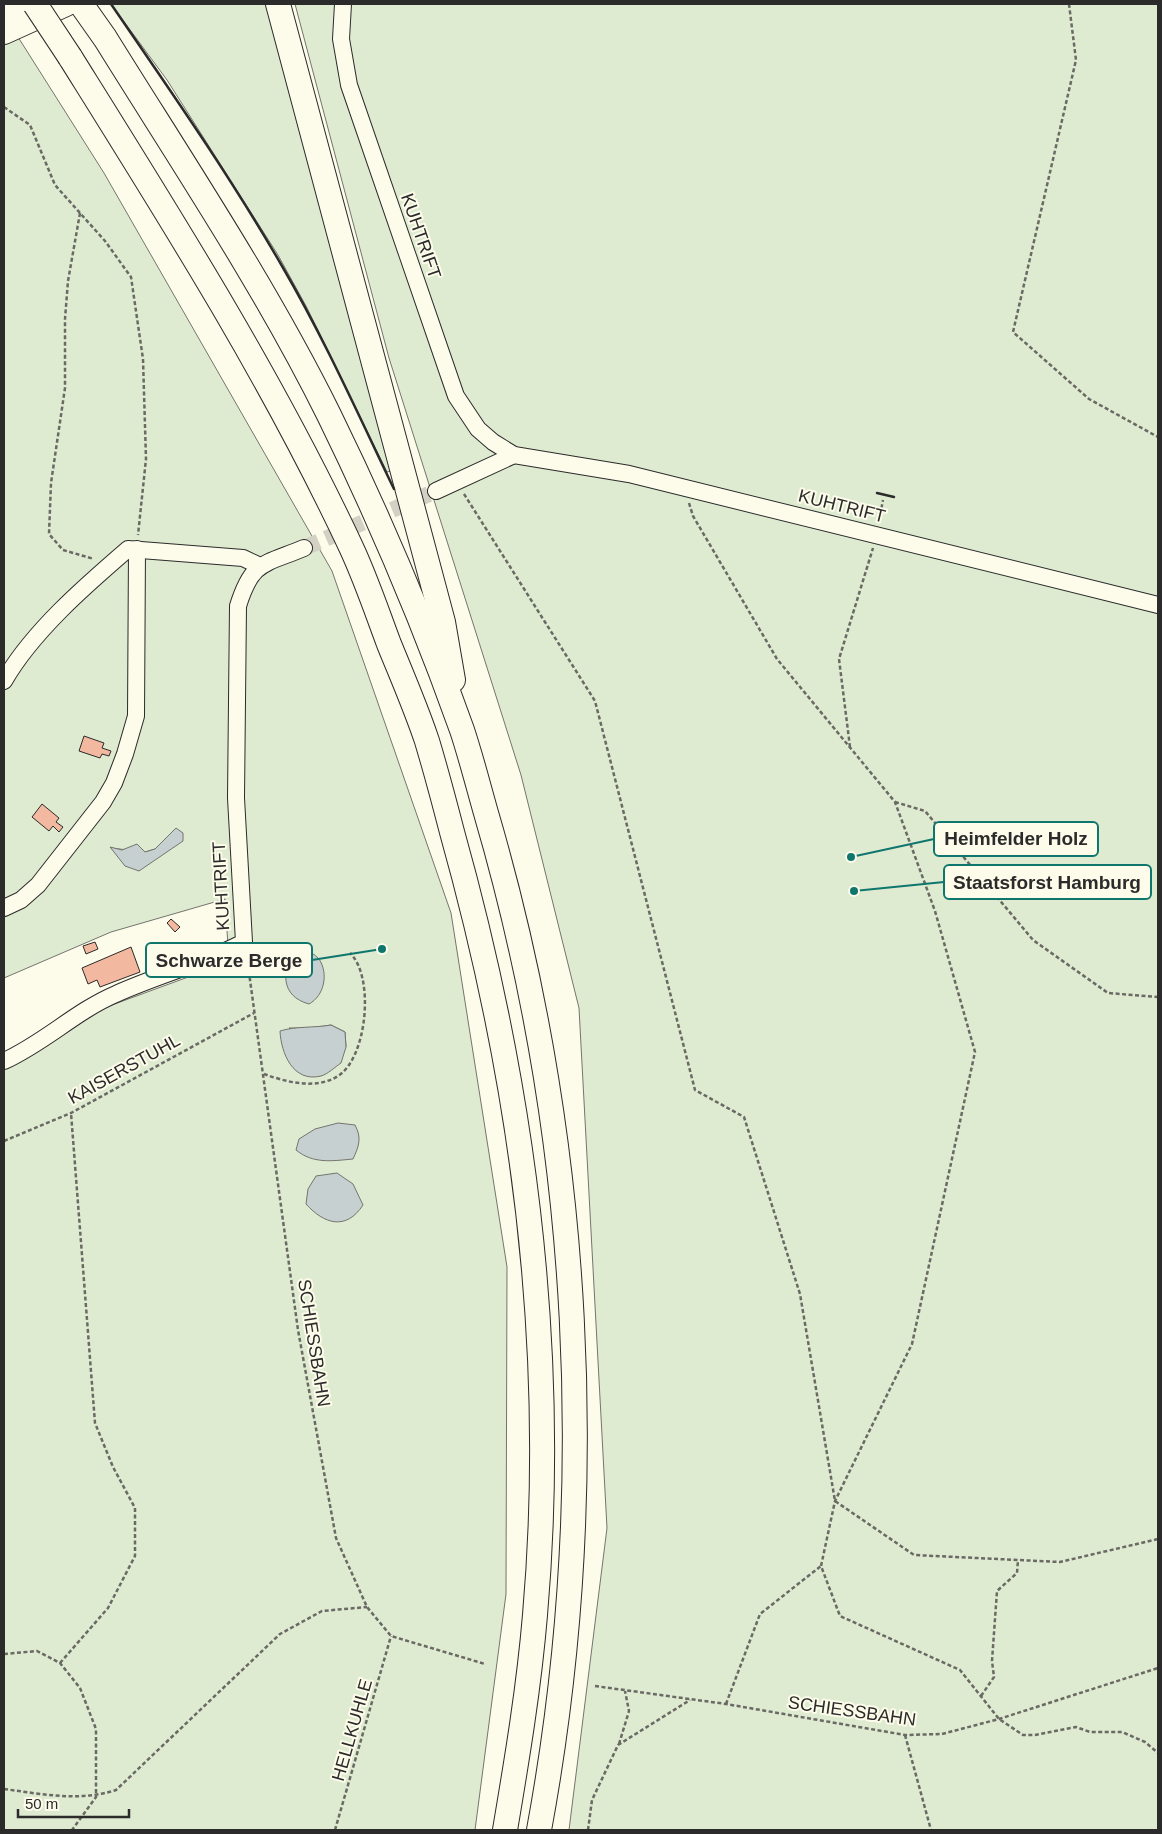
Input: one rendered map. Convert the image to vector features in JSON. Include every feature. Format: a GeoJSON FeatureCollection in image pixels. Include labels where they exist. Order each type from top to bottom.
{"type":"FeatureCollection","features":[{"type":"Feature","properties":{"kind":"highway"},"geometry":{"type":"LineString","coordinates":[[4,10],[17,4]]}},
{"type":"Feature","properties":{"kind":"highway"},"geometry":{"type":"LineString","coordinates":[[35,4],[70,57],[234,324],[270,387],[353,551],[426,739],[469,893],[501,1029],[521,1155],[535,1271],[540,1390],[541,1500],[535,1615],[522,1726],[506,1830]]}},
{"type":"Feature","properties":{"kind":"highway"},"geometry":{"type":"LineString","coordinates":[[4,32],[66,4]]}},
{"type":"Feature","properties":{"kind":"highway"},"geometry":{"type":"LineString","coordinates":[[81,4],[105,38],[257,286],[327,411],[388,540],[462,732],[500,861],[526,971],[555,1137],[570,1268],[574,1458],[567,1623],[551,1765],[539,1830]]}},
{"type":"Feature","properties":{"kind":"highway"},"geometry":{"type":"LineString","coordinates":[[278,4],[443,622],[462,732]]}},
{"type":"Feature","properties":{"kind":"street","name":"KUHTRIFT"},"geometry":{"type":"LineString","coordinates":[[343,4],[341,39],[349,85],[447,374],[459,402],[478,429],[493,442],[514,455],[629,474],[1158,605]]}},
{"type":"Feature","properties":{"kind":"street"},"geometry":{"type":"LineString","coordinates":[[436,491],[457,483],[514,455]]}},
{"type":"Feature","properties":{"kind":"street","name":"KUHTRIFT"},"geometry":{"type":"LineString","coordinates":[[4,1061],[21,1053],[115,994],[213,958],[244,942],[236,798],[236,616],[245,583],[252,572],[260,566],[304,548]]}},
{"type":"Feature","properties":{"kind":"street"},"geometry":{"type":"LineString","coordinates":[[4,681],[11,668],[41,632],[128,549],[243,558],[260,566]]}},
{"type":"Feature","properties":{"kind":"street"},"geometry":{"type":"LineString","coordinates":[[4,908],[21,900],[38,885],[103,802],[114,782],[125,754],[136,716],[137,549]]}},
{"type":"Feature","properties":{"kind":"path"},"geometry":{"type":"LineString","coordinates":[[1069,4],[1076,60],[1012,332],[1089,399],[1158,437]]}},
{"type":"Feature","properties":{"kind":"path"},"geometry":{"type":"LineString","coordinates":[[4,107],[30,125],[55,185],[105,241],[131,277],[143,359],[146,459],[137,549]]}},
{"type":"Feature","properties":{"kind":"path"},"geometry":{"type":"LineString","coordinates":[[80,213],[68,282],[65,320],[65,388],[51,483],[49,534],[64,550],[88,558],[107,561],[120,555]]}},
{"type":"Feature","properties":{"kind":"path"},"geometry":{"type":"LineString","coordinates":[[457,483],[595,701],[695,1090],[744,1117],[800,1294],[835,1501],[914,1555],[1060,1562],[1158,1539]]}},
{"type":"Feature","properties":{"kind":"path"},"geometry":{"type":"LineString","coordinates":[[691,489],[689,506],[693,516],[777,660],[895,802],[935,912],[975,1052],[912,1344],[835,1501],[821,1566],[840,1616],[960,1670],[1000,1719],[1023,1734],[1035,1736],[1076,1727],[1090,1732],[1122,1732],[1145,1742],[1158,1753]]}},
{"type":"Feature","properties":{"kind":"path"},"geometry":{"type":"LineString","coordinates":[[850,748],[839,659],[876,535],[883,500]]}},
{"type":"Feature","properties":{"kind":"path"},"geometry":{"type":"LineString","coordinates":[[895,802],[925,811],[1033,940],[1108,993],[1158,997]]}},
{"type":"Feature","properties":{"kind":"path","name":"SCHIESSBAHN"},"geometry":{"type":"LineString","coordinates":[[244,942],[264,1074],[298,1330],[336,1538],[367,1607],[391,1636]]}},
{"type":"Feature","properties":{"kind":"path"},"geometry":{"type":"LineString","coordinates":[[264,1074],[301,1084],[322,1083],[337,1077],[346,1070],[359,1040],[367,1004],[357,959],[350,953]]}},
{"type":"Feature","properties":{"kind":"path","name":"KAISERSTUHL"},"geometry":{"type":"LineString","coordinates":[[4,1141],[71,1113],[254,1013]]}},
{"type":"Feature","properties":{"kind":"path"},"geometry":{"type":"LineString","coordinates":[[60,1663],[108,1608],[135,1556],[135,1508],[113,1467],[95,1423],[71,1113]]}},
{"type":"Feature","properties":{"kind":"path"},"geometry":{"type":"LineString","coordinates":[[981,1696],[994,1677],[992,1652],[997,1591],[1017,1573],[1018,1560]]}},
{"type":"Feature","properties":{"kind":"path"},"geometry":{"type":"LineString","coordinates":[[726,1704],[760,1614],[821,1566]]}},
{"type":"Feature","properties":{"kind":"path"},"geometry":{"type":"LineString","coordinates":[[4,1789],[66,1797],[96,1797],[116,1790],[280,1634],[322,1611],[367,1607]]}},
{"type":"Feature","properties":{"kind":"path"},"geometry":{"type":"LineString","coordinates":[[391,1636],[485,1664]]}},
{"type":"Feature","properties":{"kind":"path","name":"HELLKUHLE"},"geometry":{"type":"LineString","coordinates":[[335,1830],[391,1636]]}},
{"type":"Feature","properties":{"kind":"path"},"geometry":{"type":"LineString","coordinates":[[4,1654],[37,1651],[60,1663],[80,1688],[96,1729],[96,1797],[72,1830]]}},
{"type":"Feature","properties":{"kind":"path","name":"SCHIESSBAHN"},"geometry":{"type":"LineString","coordinates":[[595,1686],[726,1704],[905,1734],[942,1734],[1000,1719],[1158,1668]]}},
{"type":"Feature","properties":{"kind":"path"},"geometry":{"type":"LineString","coordinates":[[588,1830],[592,1800],[618,1745],[629,1711],[625,1691]]}},
{"type":"Feature","properties":{"kind":"path"},"geometry":{"type":"LineString","coordinates":[[618,1745],[691,1700]]}},
{"type":"Feature","properties":{"kind":"path"},"geometry":{"type":"LineString","coordinates":[[905,1734],[931,1830]]}},
{"type":"Feature","properties":{"kind":"green space"},"geometry":{"type":"Polygon","coordinates":[[[111,4],[269,4],[391,471],[387,472],[306,306],[278,255],[167,80],[111,4]]]}},
{"type":"Feature","properties":{"kind":"green space"},"geometry":{"type":"Polygon","coordinates":[[[295,4],[1158,4],[1158,1830],[569,1830],[607,1528],[579,1008],[521,775],[389,358],[295,4]]]}},
{"type":"Feature","properties":{"kind":"green space"},"geometry":{"type":"Polygon","coordinates":[[[18,37],[104,173],[332,571],[451,913],[507,1267],[506,1594],[475,1830],[4,1830],[4,1066],[101,1009],[229,962],[225,899],[111,932],[4,978],[4,42],[18,37]],[[176,829],[155,849],[145,852],[111,848],[139,871],[176,829]],[[294,948],[286,968],[318,958],[307,951],[294,948]],[[331,1025],[311,1028],[289,1028],[346,1047],[345,1032],[331,1025]]]}},
{"type":"Feature","properties":{"kind":"shaded area"},"geometry":{"type":"Polygon","coordinates":[[[176,828],[183,833],[183,841],[139,871],[125,866],[110,847],[122,850],[137,844],[145,852],[155,849],[176,828]]]}},
{"type":"Feature","properties":{"kind":"shaded area"},"geometry":{"type":"Polygon","coordinates":[[[303,946],[319,959],[324,971],[321,990],[318,996],[309,1004],[293,995],[288,989],[286,982],[287,965],[294,948],[303,946]]]}},
{"type":"Feature","properties":{"kind":"shaded area"},"geometry":{"type":"Polygon","coordinates":[[[331,1025],[345,1032],[346,1047],[341,1063],[321,1076],[311,1077],[296,1071],[286,1057],[280,1031],[292,1028],[331,1025]]]}},
{"type":"Feature","properties":{"kind":"shaded area"},"geometry":{"type":"Polygon","coordinates":[[[338,1123],[355,1125],[359,1142],[353,1159],[316,1160],[296,1150],[299,1139],[315,1129],[338,1123]]]}},
{"type":"Feature","properties":{"kind":"shaded area"},"geometry":{"type":"Polygon","coordinates":[[[337,1173],[353,1184],[363,1205],[349,1219],[335,1222],[320,1216],[306,1204],[308,1189],[316,1176],[337,1173]]]}},
{"type":"Feature","properties":{"kind":"building"},"geometry":{"type":"Polygon","coordinates":[[[84,736],[104,743],[102,748],[111,751],[109,756],[102,754],[100,758],[79,751],[84,736]]]}},
{"type":"Feature","properties":{"kind":"building"},"geometry":{"type":"Polygon","coordinates":[[[42,804],[59,818],[56,822],[63,827],[59,832],[53,826],[49,831],[32,817],[42,804]]]}},
{"type":"Feature","properties":{"kind":"building"},"geometry":{"type":"Polygon","coordinates":[[[171,919],[180,927],[175,932],[167,923],[171,919]]]}},
{"type":"Feature","properties":{"kind":"building"},"geometry":{"type":"Polygon","coordinates":[[[95,942],[98,949],[86,954],[83,946],[95,942]]]}},
{"type":"Feature","properties":{"kind":"building"},"geometry":{"type":"Polygon","coordinates":[[[131,947],[140,972],[100,987],[97,980],[88,984],[82,968],[131,947]]]}},
{"type":"Feature","properties":{"kind":"tunnel"},"geometry":{"type":"LineString","coordinates":[[304,548],[436,491]]}},
{"type":"Feature","properties":{"kind":"wall"},"geometry":{"type":"LineString","coordinates":[[111,4],[221,166],[282,266],[326,348],[394,489]]}},
{"type":"Feature","properties":{"kind":"wall"},"geometry":{"type":"LineString","coordinates":[[877,493],[894,497]]}},
{"type":"Feature","properties":{"kind":"place","name":"Heimfelder Holz"},"geometry":{"type":"Point","coordinates":[851,857]}},
{"type":"Feature","properties":{"kind":"place","name":"Staatsforst Hamburg"},"geometry":{"type":"Point","coordinates":[854,891]}},
{"type":"Feature","properties":{"kind":"place","name":"Schwarze Berge"},"geometry":{"type":"Point","coordinates":[382,949]}}]}
